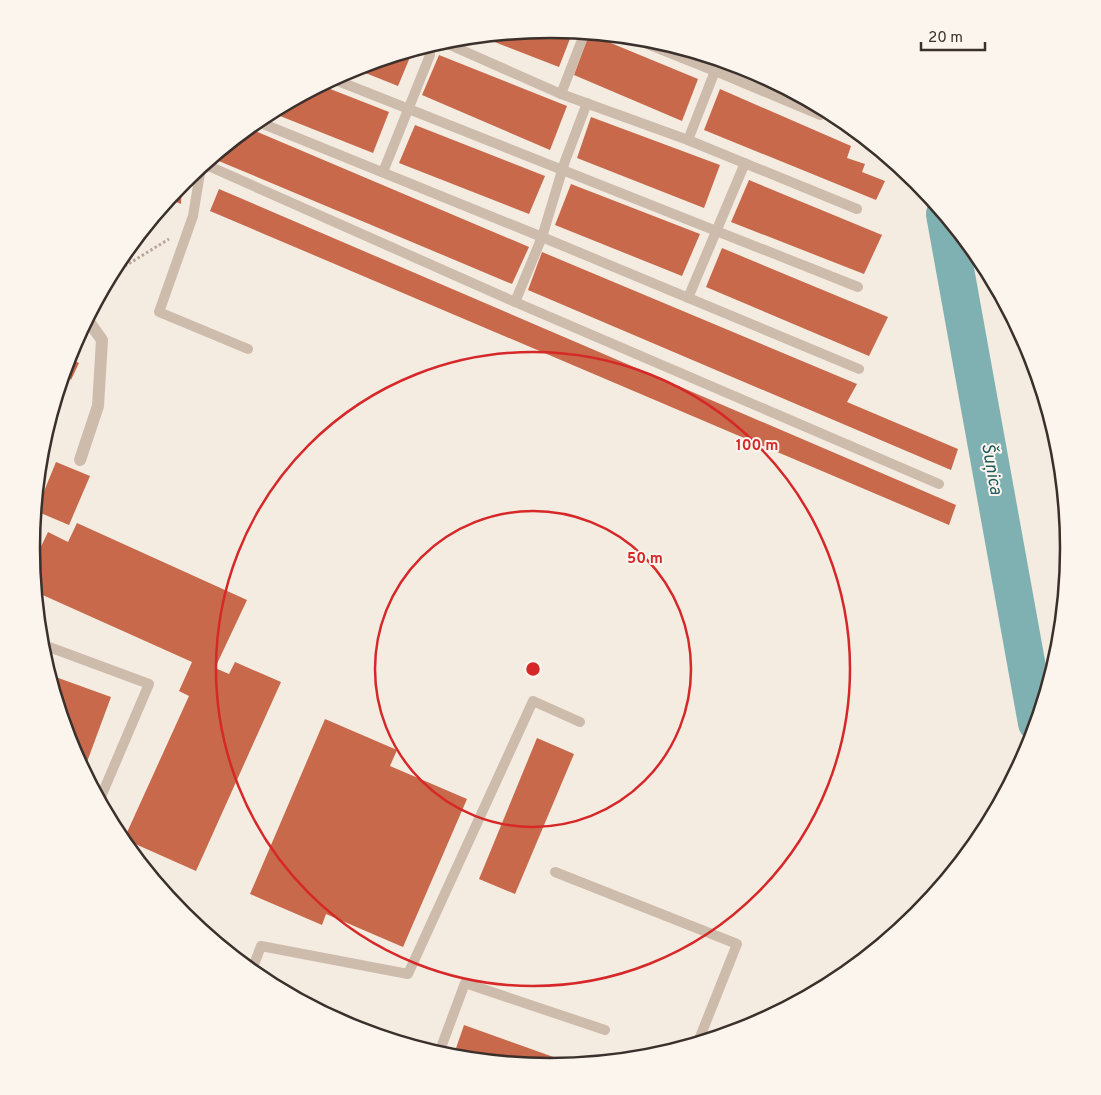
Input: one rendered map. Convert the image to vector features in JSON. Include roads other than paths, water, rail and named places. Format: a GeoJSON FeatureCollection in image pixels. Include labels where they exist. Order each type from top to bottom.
{"type":"FeatureCollection","features":[{"type":"Feature","properties":{"kind":"street"},"geometry":{"type":"LineString","coordinates":[[80,460],[98,406],[102,340],[92,325]]}},
{"type":"Feature","properties":{"kind":"lane"},"geometry":{"type":"LineString","coordinates":[[561,94],[582,39]]}},
{"type":"Feature","properties":{"kind":"lane"},"geometry":{"type":"LineString","coordinates":[[454,47],[561,94],[688,140],[857,209]]}},
{"type":"Feature","properties":{"kind":"lane"},"geometry":{"type":"LineString","coordinates":[[663,50],[820,115]]}},
{"type":"Feature","properties":{"kind":"lane"},"geometry":{"type":"LineString","coordinates":[[383,172],[430,52]]}},
{"type":"Feature","properties":{"kind":"lane"},"geometry":{"type":"LineString","coordinates":[[688,140],[715,71]]}},
{"type":"Feature","properties":{"kind":"lane"},"geometry":{"type":"LineString","coordinates":[[341,82],[858,287]]}},
{"type":"Feature","properties":{"kind":"lane"},"geometry":{"type":"LineString","coordinates":[[515,302],[542,237],[586,103]]}},
{"type":"Feature","properties":{"kind":"lane"},"geometry":{"type":"LineString","coordinates":[[264,125],[542,237],[859,369]]}},
{"type":"Feature","properties":{"kind":"lane"},"geometry":{"type":"LineString","coordinates":[[688,298],[745,163]]}},
{"type":"Feature","properties":{"kind":"lane"},"geometry":{"type":"LineString","coordinates":[[210,168],[939,484]]}},
{"type":"Feature","properties":{"kind":"lane"},"geometry":{"type":"LineString","coordinates":[[200,178],[193,216],[159,312],[248,349]]}},
{"type":"Feature","properties":{"kind":"lane"},"geometry":{"type":"LineString","coordinates":[[50,647],[149,684],[103,791]]}},
{"type":"Feature","properties":{"kind":"lane"},"geometry":{"type":"LineString","coordinates":[[255,963],[261,946],[408,974],[533,701],[580,722]]}},
{"type":"Feature","properties":{"kind":"lane"},"geometry":{"type":"LineString","coordinates":[[556,872],[738,944],[701,1034]]}},
{"type":"Feature","properties":{"kind":"lane"},"geometry":{"type":"LineString","coordinates":[[442,1046],[465,983],[605,1030]]}},
{"type":"Feature","properties":{"kind":"waterway","name":"Šuņica"},"geometry":{"type":"LineString","coordinates":[[947,228],[1034,707]]}}]}
